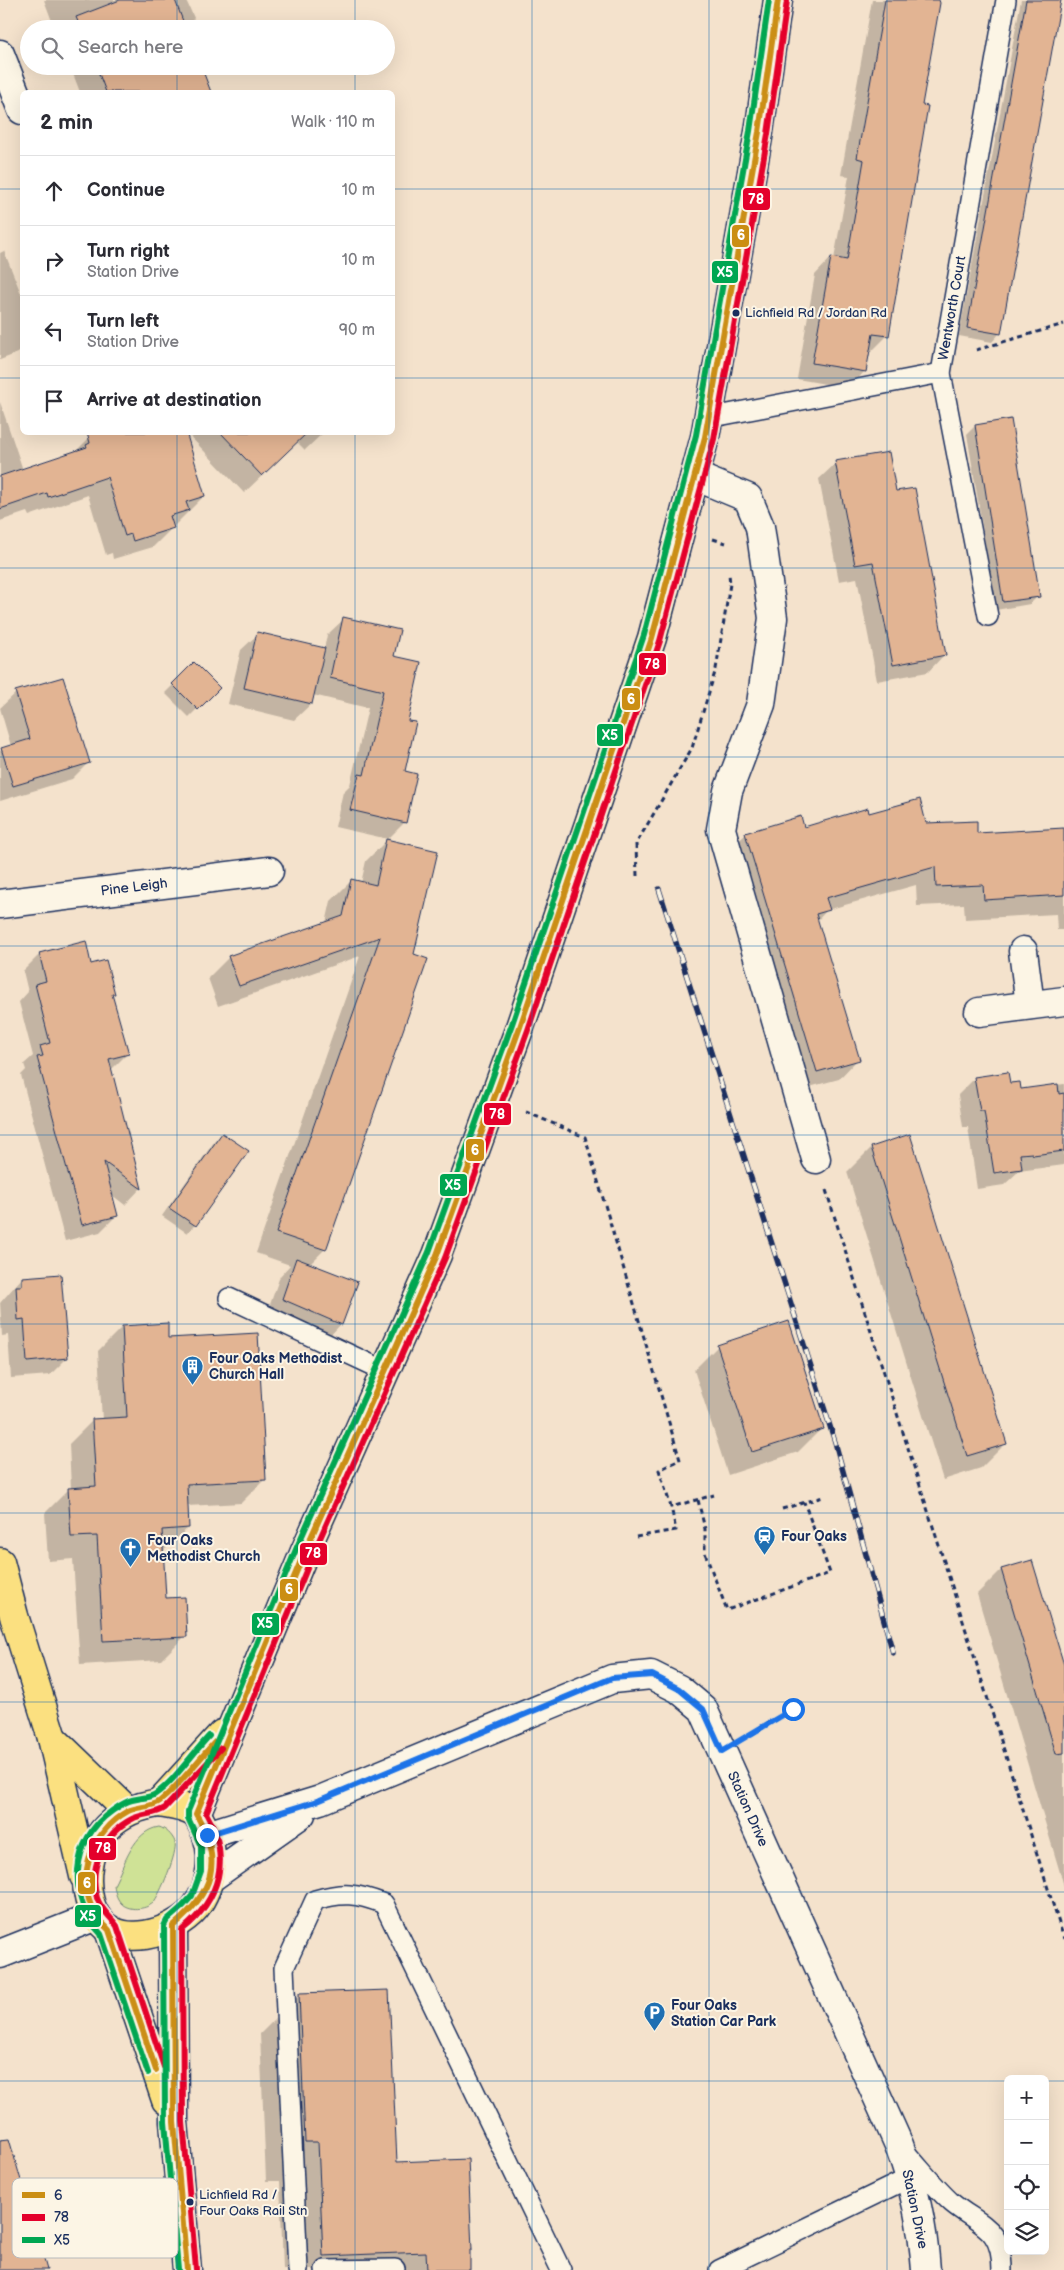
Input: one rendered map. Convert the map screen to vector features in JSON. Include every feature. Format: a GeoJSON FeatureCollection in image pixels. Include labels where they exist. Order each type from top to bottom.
{"type":"FeatureCollection","features":[{"type":"Feature","properties":{"kind":"main road"},"geometry":{"type":"LineString","coordinates":[[202,1824],[235,1719],[305,1551],[437,1255],[520,1027],[652,638],[682,530],[708,418],[760,132],[778,0]]}},
{"type":"Feature","properties":{"kind":"main road"},"geometry":{"type":"LineString","coordinates":[[0,1562],[14,1616],[52,1738],[87,1890],[102,1923],[174,2122]]}},
{"type":"Feature","properties":{"kind":"main road"},"geometry":{"type":"LineString","coordinates":[[159,1803],[235,1719]]}},
{"type":"Feature","properties":{"kind":"main road"},"geometry":{"type":"LineString","coordinates":[[52,1738],[128,1811]]}},
{"type":"Feature","properties":{"kind":"main road"},"geometry":{"type":"LineString","coordinates":[[87,1890],[87,1867],[97,1839],[105,1828],[128,1811],[159,1803],[179,1806],[202,1824],[211,1850],[209,1879],[203,1894],[194,1908],[173,1926],[149,1934],[130,1936],[102,1923]]}},
{"type":"Feature","properties":{"kind":"main road"},"geometry":{"type":"LineString","coordinates":[[173,1926],[174,2122],[187,2270]]}},
{"type":"Feature","properties":{"kind":"street"},"geometry":{"type":"LineString","coordinates":[[0,54],[20,105]]}},
{"type":"Feature","properties":{"kind":"street"},"geometry":{"type":"LineString","coordinates":[[695,476],[748,498],[760,526],[773,618],[761,704],[728,791],[722,830],[816,1159]]}},
{"type":"Feature","properties":{"kind":"street","name":"Pine Leigh"},"geometry":{"type":"LineString","coordinates":[[0,904],[269,871]]}},
{"type":"Feature","properties":{"kind":"street"},"geometry":{"type":"LineString","coordinates":[[1023,951],[1030,1005]]}},
{"type":"Feature","properties":{"kind":"street"},"geometry":{"type":"LineString","coordinates":[[979,1012],[1064,1001]]}},
{"type":"Feature","properties":{"kind":"street","name":"Station Drive"},"geometry":{"type":"LineString","coordinates":[[202,1824],[320,1800],[612,1678],[652,1675],[679,1689],[703,1709],[899,2145],[911,2177],[926,2270]]}},
{"type":"Feature","properties":{"kind":"street","name":"Station Drive"},"geometry":{"type":"LineString","coordinates":[[209,1879],[320,1800]]}},
{"type":"Feature","properties":{"kind":"street"},"geometry":{"type":"LineString","coordinates":[[0,1954],[102,1923]]}},
{"type":"Feature","properties":{"kind":"lane","name":"Wentworth Court"},"geometry":{"type":"LineString","coordinates":[[988,616],[942,366],[1006,0]]}},
{"type":"Feature","properties":{"kind":"lane"},"geometry":{"type":"LineString","coordinates":[[708,418],[942,366]]}},
{"type":"Feature","properties":{"kind":"lane"},"geometry":{"type":"LineString","coordinates":[[228,1298],[385,1371]]}},
{"type":"Feature","properties":{"kind":"lane"},"geometry":{"type":"LineString","coordinates":[[298,2270],[284,1968],[315,1900],[337,1894],[362,1896],[384,1904],[561,2270]]}},
{"type":"Feature","properties":{"kind":"lane"},"geometry":{"type":"LineString","coordinates":[[899,2145],[952,2203],[982,2222],[996,2239],[1002,2255],[1002,2270]]}},
{"type":"Feature","properties":{"kind":"lane"},"geometry":{"type":"LineString","coordinates":[[719,2270],[911,2177]]}},
{"type":"Feature","properties":{"kind":"lane"},"geometry":{"type":"LineString","coordinates":[[325,2270],[395,2269]]}},
{"type":"Feature","properties":{"kind":"path"},"geometry":{"type":"LineString","coordinates":[[942,366],[1064,324]]}},
{"type":"Feature","properties":{"kind":"path"},"geometry":{"type":"LineString","coordinates":[[682,530],[728,544],[728,552]]}},
{"type":"Feature","properties":{"kind":"path"},"geometry":{"type":"LineString","coordinates":[[637,876],[636,844],[692,748],[716,669],[730,584],[729,568]]}},
{"type":"Feature","properties":{"kind":"path"},"geometry":{"type":"LineString","coordinates":[[494,1097],[586,1137],[680,1460],[659,1470],[676,1530],[636,1538]]}},
{"type":"Feature","properties":{"kind":"path"},"geometry":{"type":"LineString","coordinates":[[816,1159],[1064,1939]]}},
{"type":"Feature","properties":{"kind":"path"},"geometry":{"type":"LineString","coordinates":[[671,1507],[714,1495]]}},
{"type":"Feature","properties":{"kind":"path"},"geometry":{"type":"LineString","coordinates":[[782,1509],[823,1497]]}},
{"type":"Feature","properties":{"kind":"path"},"geometry":{"type":"LineString","coordinates":[[698,1500],[705,1529],[705,1554],[727,1610],[830,1573],[804,1502]]}},
{"type":"Feature","properties":{"kind":"path"},"geometry":{"type":"LineString","coordinates":[[722,1751],[793,1709]]}},
{"type":"Feature","properties":{"kind":"green space"},"geometry":{"type":"Polygon","coordinates":[[[159,1827],[164,1829],[175,1842],[174,1855],[160,1892],[150,1905],[141,1908],[124,1906],[118,1899],[114,1885],[126,1858],[136,1842],[150,1830],[159,1827]]]}},
{"type":"Feature","properties":{"kind":"building"},"geometry":{"type":"Polygon","coordinates":[[[120,0],[175,0],[183,20],[77,20],[76,17],[120,0]]]}},
{"type":"Feature","properties":{"kind":"building"},"geometry":{"type":"Polygon","coordinates":[[[885,0],[939,0],[940,3],[922,105],[928,106],[889,336],[873,334],[866,372],[812,363],[831,257],[847,260],[864,160],[857,158],[885,0]]]}},
{"type":"Feature","properties":{"kind":"building"},"geometry":{"type":"Polygon","coordinates":[[[1026,0],[1061,0],[1001,334],[967,328],[1026,0]]]}},
{"type":"Feature","properties":{"kind":"building"},"geometry":{"type":"Polygon","coordinates":[[[99,75],[204,75],[210,90],[105,90],[99,75]]]}},
{"type":"Feature","properties":{"kind":"building"},"geometry":{"type":"Polygon","coordinates":[[[1011,419],[1040,597],[1003,602],[975,425],[1011,419]]]}},
{"type":"Feature","properties":{"kind":"building"},"geometry":{"type":"Polygon","coordinates":[[[88,435],[187,435],[205,496],[186,502],[189,510],[170,516],[174,528],[133,541],[131,534],[125,536],[107,477],[48,497],[47,493],[0,509],[0,476],[87,447],[86,445],[90,443],[88,435]]]}},
{"type":"Feature","properties":{"kind":"building"},"geometry":{"type":"Polygon","coordinates":[[[223,435],[305,435],[262,476],[223,435]]]}},
{"type":"Feature","properties":{"kind":"building"},"geometry":{"type":"Polygon","coordinates":[[[889,452],[896,491],[915,488],[946,655],[893,665],[873,562],[855,565],[835,461],[889,452]]]}},
{"type":"Feature","properties":{"kind":"building"},"geometry":{"type":"Polygon","coordinates":[[[343,617],[400,630],[394,656],[421,662],[408,721],[416,722],[405,771],[417,774],[406,823],[350,810],[359,774],[364,775],[383,691],[330,678],[343,617]]]}},
{"type":"Feature","properties":{"kind":"building"},"geometry":{"type":"Polygon","coordinates":[[[257,632],[325,648],[312,704],[244,688],[257,632]]]}},
{"type":"Feature","properties":{"kind":"building"},"geometry":{"type":"Polygon","coordinates":[[[194,662],[220,688],[198,710],[172,684],[194,662]]]}},
{"type":"Feature","properties":{"kind":"building"},"geometry":{"type":"Polygon","coordinates":[[[63,677],[90,763],[13,786],[1,748],[30,739],[15,691],[63,677]]]}},
{"type":"Feature","properties":{"kind":"building"},"geometry":{"type":"Polygon","coordinates":[[[920,799],[926,823],[977,821],[977,833],[1064,828],[1064,895],[984,900],[983,885],[936,887],[935,867],[826,898],[830,910],[816,914],[860,1060],[817,1072],[745,833],[801,816],[804,827],[868,808],[869,813],[920,799]]]}},
{"type":"Feature","properties":{"kind":"building"},"geometry":{"type":"Polygon","coordinates":[[[386,839],[438,851],[414,954],[428,959],[326,1250],[276,1233],[380,937],[239,986],[228,956],[343,916],[351,879],[376,885],[386,839]]]}},
{"type":"Feature","properties":{"kind":"building"},"geometry":{"type":"Polygon","coordinates":[[[86,941],[91,964],[106,960],[115,994],[112,994],[129,1054],[109,1059],[142,1189],[104,1162],[118,1216],[82,1225],[37,1057],[43,1056],[40,1046],[50,1043],[35,984],[46,981],[39,953],[86,941]]]}},
{"type":"Feature","properties":{"kind":"building"},"geometry":{"type":"Polygon","coordinates":[[[1008,1072],[1010,1083],[1020,1082],[1021,1089],[1058,1084],[1059,1094],[1064,1093],[1064,1151],[1033,1155],[1032,1153],[1020,1154],[1022,1169],[994,1173],[984,1111],[980,1111],[974,1077],[1008,1072]]]}},
{"type":"Feature","properties":{"kind":"building"},"geometry":{"type":"Polygon","coordinates":[[[222,1133],[249,1151],[196,1226],[169,1208],[222,1133]]]}},
{"type":"Feature","properties":{"kind":"building"},"geometry":{"type":"Polygon","coordinates":[[[910,1134],[1007,1444],[967,1456],[871,1147],[910,1134]]]}},
{"type":"Feature","properties":{"kind":"building"},"geometry":{"type":"Polygon","coordinates":[[[296,1258],[358,1282],[342,1325],[282,1299],[296,1258]]]}},
{"type":"Feature","properties":{"kind":"building"},"geometry":{"type":"Polygon","coordinates":[[[61,1274],[68,1358],[27,1362],[24,1319],[18,1320],[16,1286],[22,1286],[22,1277],[61,1274]]]}},
{"type":"Feature","properties":{"kind":"building"},"geometry":{"type":"Polygon","coordinates":[[[789,1321],[824,1429],[752,1452],[717,1345],[789,1321]]]}},
{"type":"Feature","properties":{"kind":"building"},"geometry":{"type":"Polygon","coordinates":[[[168,1323],[168,1338],[258,1333],[266,1480],[187,1484],[189,1528],[162,1530],[166,1598],[185,1597],[187,1637],[103,1641],[97,1536],[71,1537],[68,1488],[96,1486],[92,1419],[127,1417],[122,1326],[168,1323]]]}},
{"type":"Feature","properties":{"kind":"building"},"geometry":{"type":"Polygon","coordinates":[[[1032,1560],[1064,1665],[1064,1753],[1056,1754],[1001,1569],[1032,1560]]]}},
{"type":"Feature","properties":{"kind":"building"},"geometry":{"type":"Polygon","coordinates":[[[389,1990],[397,2162],[468,2159],[472,2250],[470,2250],[470,2270],[427,2270],[426,2252],[323,2256],[318,2142],[305,2142],[299,1993],[389,1990]]]}},
{"type":"Feature","properties":{"kind":"building"},"geometry":{"type":"Polygon","coordinates":[[[9,2139],[20,2178],[12,2178],[12,2258],[44,2258],[47,2270],[0,2270],[0,2140],[9,2139]]]}},
{"type":"Feature","properties":{"kind":"railway"},"geometry":{"type":"LineString","coordinates":[[659,889],[835,1442],[893,1653]]}},
{"type":"Feature","properties":{"kind":"transit line","name":"X5"},"geometry":{"type":"LineString","coordinates":[[170,2178],[165,2122],[164,1926],[167,1920],[192,1896],[201,1871],[201,1846],[188,1818],[188,1811],[297,1547],[429,1252],[512,1024],[644,635],[696,435],[750,131],[769,0]]}},
{"type":"Feature","properties":{"kind":"transit line","name":"6"},"geometry":{"type":"LineString","coordinates":[[187,2270],[174,2122],[173,1926],[187,1914],[197,1901],[210,1875],[212,1861],[210,1847],[205,1831],[196,1814],[305,1551],[437,1255],[520,1027],[652,638],[705,437],[759,132],[778,0]]}},
{"type":"Feature","properties":{"kind":"transit line","name":"78"},"geometry":{"type":"LineString","coordinates":[[196,2269],[183,2122],[182,1930],[205,1905],[218,1877],[219,1846],[214,1829],[206,1813],[313,1554],[445,1258],[528,1030],[660,641],[714,439],[768,134],[787,1]]}},
{"type":"Feature","properties":{"kind":"transit line","name":"X5"},"geometry":{"type":"LineString","coordinates":[[148,2073],[101,1934],[90,1920],[82,1904],[78,1887],[81,1853],[98,1823],[124,1803],[154,1795],[176,1775],[209,1736]]}},
{"type":"Feature","properties":{"kind":"transit line","name":"6"},"geometry":{"type":"LineString","coordinates":[[156,2070],[109,1930],[97,1918],[90,1902],[87,1872],[90,1857],[104,1831],[128,1811],[153,1805],[160,1801],[182,1780],[215,1742]]}},
{"type":"Feature","properties":{"kind":"transit line","name":"78"},"geometry":{"type":"LineString","coordinates":[[164,2067],[117,1926],[103,1909],[97,1898],[95,1875],[101,1853],[113,1833],[132,1819],[165,1808],[221,1748]]}},
{"type":"Feature","properties":{"kind":"transit line","name":"X5"},"geometry":{"type":"LineString","coordinates":[[177,2258],[178,2270]]}},
{"type":"Feature","properties":{"kind":"place","name":"Lichfield Rd / Jordan Rd"},"geometry":{"type":"Point","coordinates":[736,313]}},
{"type":"Feature","properties":{"kind":"place","name":"Four Oaks Methodist Church Hall"},"geometry":{"type":"Point","coordinates":[193,1385]}},
{"type":"Feature","properties":{"kind":"place","name":"Four Oaks"},"geometry":{"type":"Point","coordinates":[765,1555]}},
{"type":"Feature","properties":{"kind":"place","name":"Four Oaks Methodist Church"},"geometry":{"type":"Point","coordinates":[131,1567]}},
{"type":"Feature","properties":{"kind":"place","name":"Four Oaks Station Car Park"},"geometry":{"type":"Point","coordinates":[655,2032]}},
{"type":"Feature","properties":{"kind":"place","name":"Lichfield Rd / Four Oaks Rail Stn"},"geometry":{"type":"Point","coordinates":[190,2202]}},
{"type":"Feature","properties":{"kind":"route"},"geometry":{"type":"LineString","coordinates":[[207,1835],[320,1800],[612,1678],[652,1675],[679,1689],[703,1709],[722,1751],[793,1709]]}}]}
